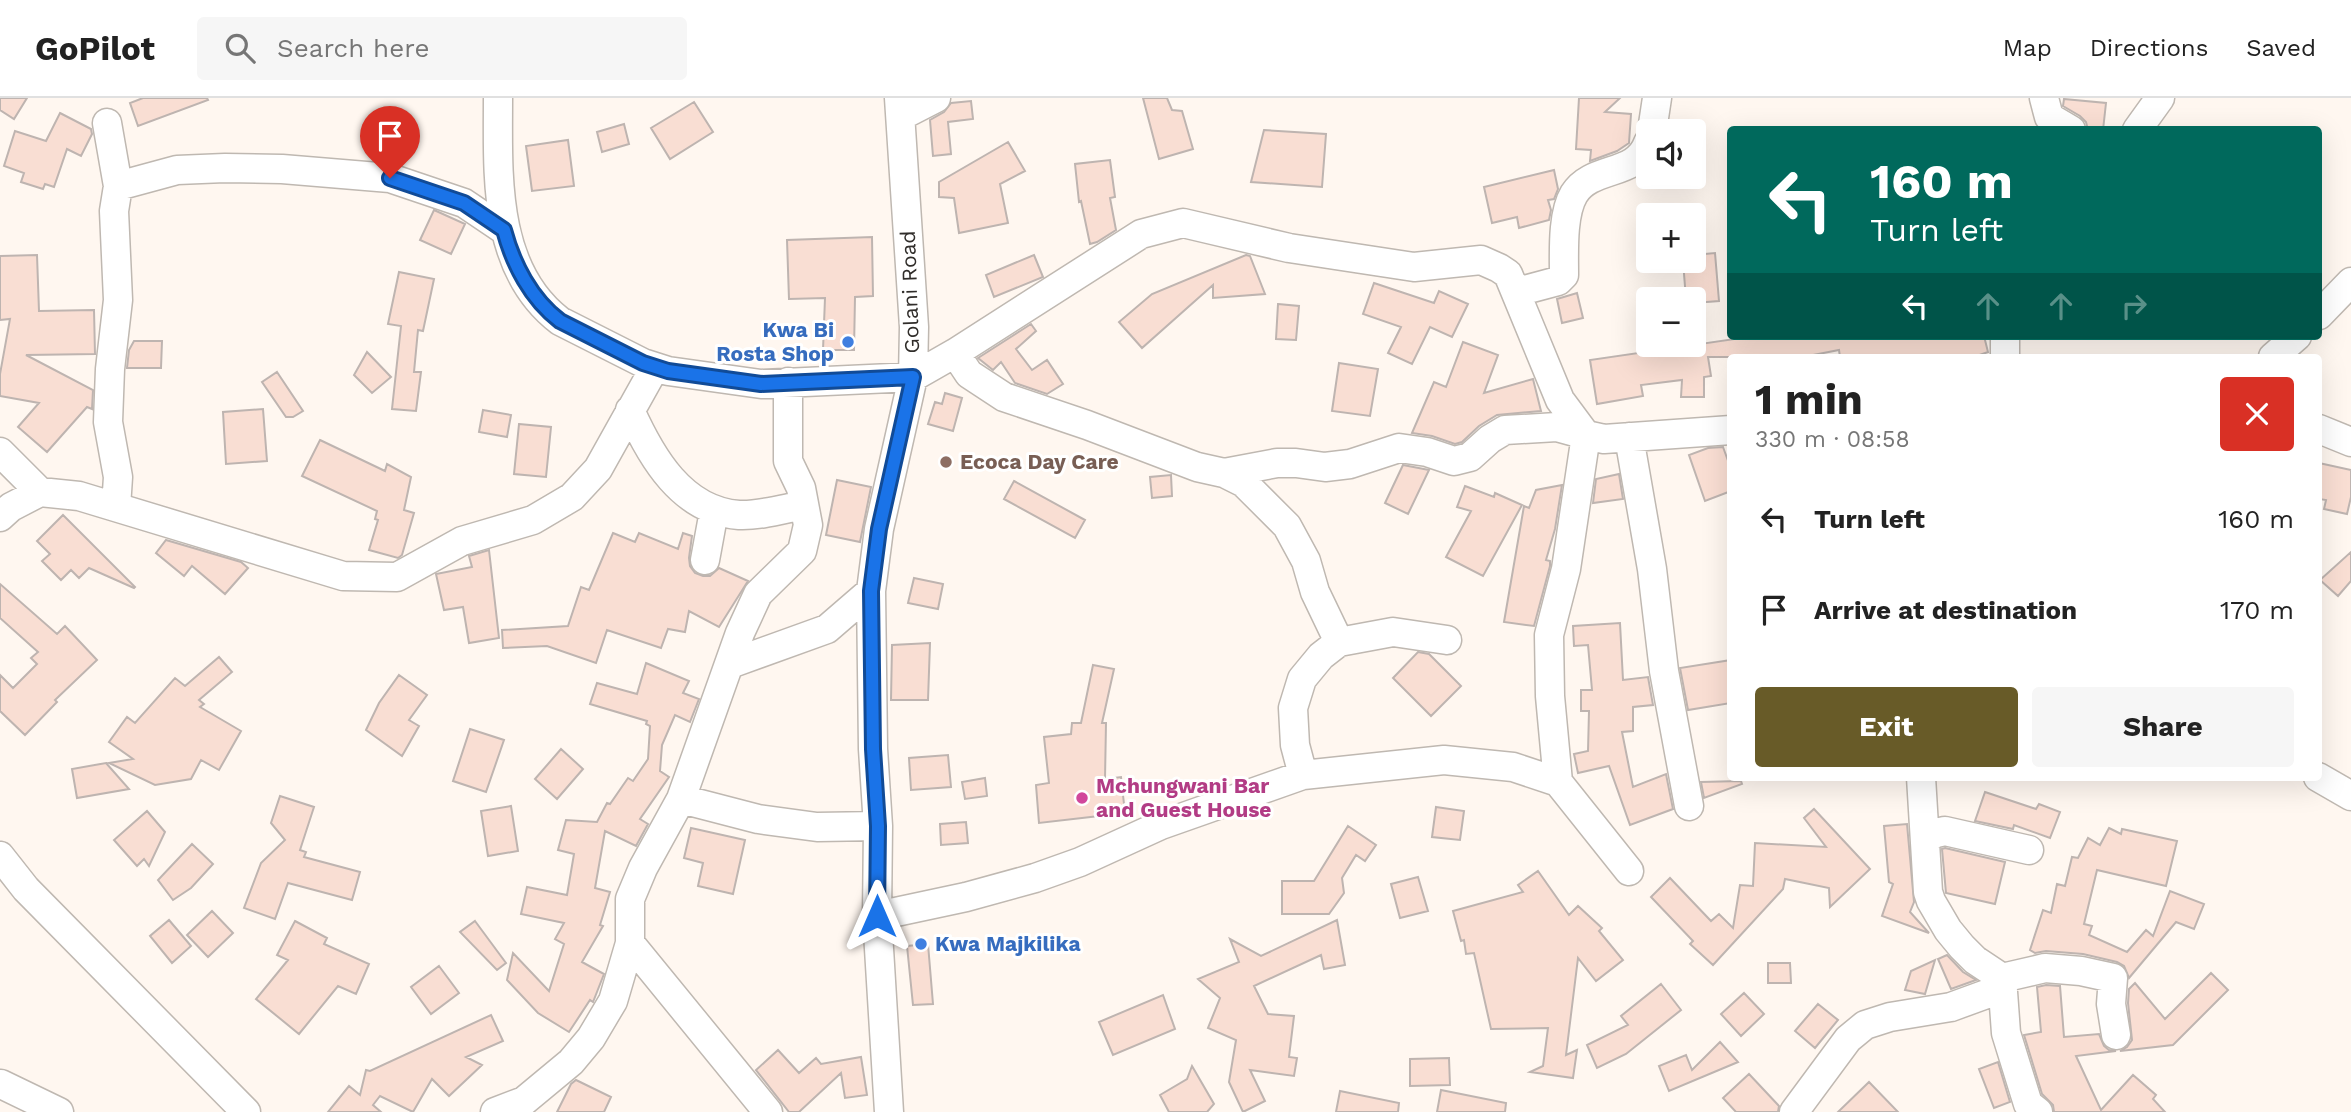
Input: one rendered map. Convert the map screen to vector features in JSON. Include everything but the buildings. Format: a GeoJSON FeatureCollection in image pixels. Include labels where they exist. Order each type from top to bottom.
{"type":"FeatureCollection","features":[{"type":"Feature","properties":{"kind":"street"},"geometry":{"type":"LineString","coordinates":[[498,98],[499,173],[504,230],[510,250],[528,285],[548,312],[560,321],[668,371],[761,384],[913,377],[1141,234],[1183,223],[1289,248],[1414,267],[1481,260],[1499,268],[1508,274],[1517,292],[1560,400],[1586,435],[1566,569],[1549,635],[1550,696],[1558,782]]}},
{"type":"Feature","properties":{"kind":"street"},"geometry":{"type":"LineString","coordinates":[[900,107],[936,98]]}},
{"type":"Feature","properties":{"kind":"street"},"geometry":{"type":"LineString","coordinates":[[1654,119],[1657,98]]}},
{"type":"Feature","properties":{"kind":"street"},"geometry":{"type":"LineString","coordinates":[[2140,126],[2160,98]]}},
{"type":"Feature","properties":{"kind":"street","name":"Golani Road"},"geometry":{"type":"LineString","coordinates":[[889,1112],[877,916],[878,826],[873,749],[871,591],[879,529],[913,377],[914,327],[900,107]]}},
{"type":"Feature","properties":{"kind":"street"},"geometry":{"type":"LineString","coordinates":[[107,123],[118,186],[114,211],[118,300],[110,369],[108,422],[118,477],[116,507]]}},
{"type":"Feature","properties":{"kind":"street"},"geometry":{"type":"LineString","coordinates":[[1517,292],[1558,281],[1564,275],[1565,229],[1573,195],[1592,176],[1624,167],[1636,159]]}},
{"type":"Feature","properties":{"kind":"street"},"geometry":{"type":"LineString","coordinates":[[118,186],[177,170],[225,168],[282,169],[390,178],[464,203],[504,230]]}},
{"type":"Feature","properties":{"kind":"street"},"geometry":{"type":"LineString","coordinates":[[2322,312],[2351,282]]}},
{"type":"Feature","properties":{"kind":"street"},"geometry":{"type":"LineString","coordinates":[[2276,354],[2292,340]]}},
{"type":"Feature","properties":{"kind":"street"},"geometry":{"type":"LineString","coordinates":[[955,353],[969,374],[1004,397],[1099,429],[1197,467],[1224,473],[1244,483],[1287,526],[1306,561],[1315,592],[1339,642]]}},
{"type":"Feature","properties":{"kind":"street"},"geometry":{"type":"LineString","coordinates":[[0,517],[11,507],[40,492],[79,496],[343,576],[397,577],[462,541],[533,520],[572,497],[598,470],[655,367]]}},
{"type":"Feature","properties":{"kind":"street"},"geometry":{"type":"LineString","coordinates":[[495,1112],[524,1101],[572,1062],[613,1001],[630,943],[630,899],[643,868],[681,799],[740,634],[758,594],[802,551],[808,525],[801,488],[788,461],[788,382]]}},
{"type":"Feature","properties":{"kind":"street"},"geometry":{"type":"LineString","coordinates":[[631,410],[643,439],[665,473],[693,498],[714,511],[741,515],[804,505]]}},
{"type":"Feature","properties":{"kind":"street"},"geometry":{"type":"LineString","coordinates":[[1224,473],[1277,463],[1325,467],[1350,464],[1399,448],[1427,452],[1454,461],[1470,457],[1505,430],[1557,427],[1604,439],[1727,430]]}},
{"type":"Feature","properties":{"kind":"street"},"geometry":{"type":"LineString","coordinates":[[2322,430],[2351,442]]}},
{"type":"Feature","properties":{"kind":"street"},"geometry":{"type":"LineString","coordinates":[[1629,437],[1651,569],[1664,671],[1689,806]]}},
{"type":"Feature","properties":{"kind":"street"},"geometry":{"type":"LineString","coordinates":[[0,452],[40,492]]}},
{"type":"Feature","properties":{"kind":"street"},"geometry":{"type":"LineString","coordinates":[[705,560],[714,511]]}},
{"type":"Feature","properties":{"kind":"street"},"geometry":{"type":"LineString","coordinates":[[730,664],[827,629],[871,591]]}},
{"type":"Feature","properties":{"kind":"street"},"geometry":{"type":"LineString","coordinates":[[1303,775],[1295,744],[1293,708],[1302,679],[1321,656],[1339,642],[1393,632],[1447,640]]}},
{"type":"Feature","properties":{"kind":"street"},"geometry":{"type":"LineString","coordinates":[[877,916],[966,897],[1035,878],[1080,862],[1161,825],[1303,775],[1444,760],[1513,767],[1558,782],[1629,871]]}},
{"type":"Feature","properties":{"kind":"street"},"geometry":{"type":"LineString","coordinates":[[2322,775],[2351,769]]}},
{"type":"Feature","properties":{"kind":"street"},"geometry":{"type":"LineString","coordinates":[[2322,778],[2351,796]]}},
{"type":"Feature","properties":{"kind":"street"},"geometry":{"type":"LineString","coordinates":[[1920,781],[1928,892],[1938,914],[1962,947],[2002,983],[2006,1033],[2028,1104],[2038,1112]]}},
{"type":"Feature","properties":{"kind":"street"},"geometry":{"type":"LineString","coordinates":[[681,799],[758,819],[817,827],[878,826]]}},
{"type":"Feature","properties":{"kind":"street"},"geometry":{"type":"LineString","coordinates":[[1926,839],[1936,833],[1952,832],[2029,850]]}},
{"type":"Feature","properties":{"kind":"street"},"geometry":{"type":"LineString","coordinates":[[0,856],[26,889],[246,1112]]}},
{"type":"Feature","properties":{"kind":"street"},"geometry":{"type":"LineString","coordinates":[[630,943],[768,1112]]}},
{"type":"Feature","properties":{"kind":"street"},"geometry":{"type":"LineString","coordinates":[[1794,1112],[1848,1039],[1865,1025],[1890,1017],[1951,1007],[2002,983],[2045,968],[2081,971],[2113,978],[2111,1004],[2116,1035]]}},
{"type":"Feature","properties":{"kind":"street"},"geometry":{"type":"LineString","coordinates":[[1,1084],[59,1112]]}},
{"type":"Feature","properties":{"kind":"place","name":"Kwa Bi Rosta Shop"},"geometry":{"type":"Point","coordinates":[848,342]}},
{"type":"Feature","properties":{"kind":"place","name":"Ecoca Day Care"},"geometry":{"type":"Point","coordinates":[946,462]}},
{"type":"Feature","properties":{"kind":"place","name":"Mchungwani Bar and Guest House"},"geometry":{"type":"Point","coordinates":[1082,798]}},
{"type":"Feature","properties":{"kind":"place","name":"Kwa Majkilika"},"geometry":{"type":"Point","coordinates":[921,944]}},
{"type":"Feature","properties":{"kind":"route"},"geometry":{"type":"LineString","coordinates":[[390,178],[464,203],[504,230],[510,250],[528,285],[548,312],[560,321],[643,363],[668,371],[761,384],[913,377],[879,529],[871,591],[873,749],[878,826],[877,916]]}}]}
